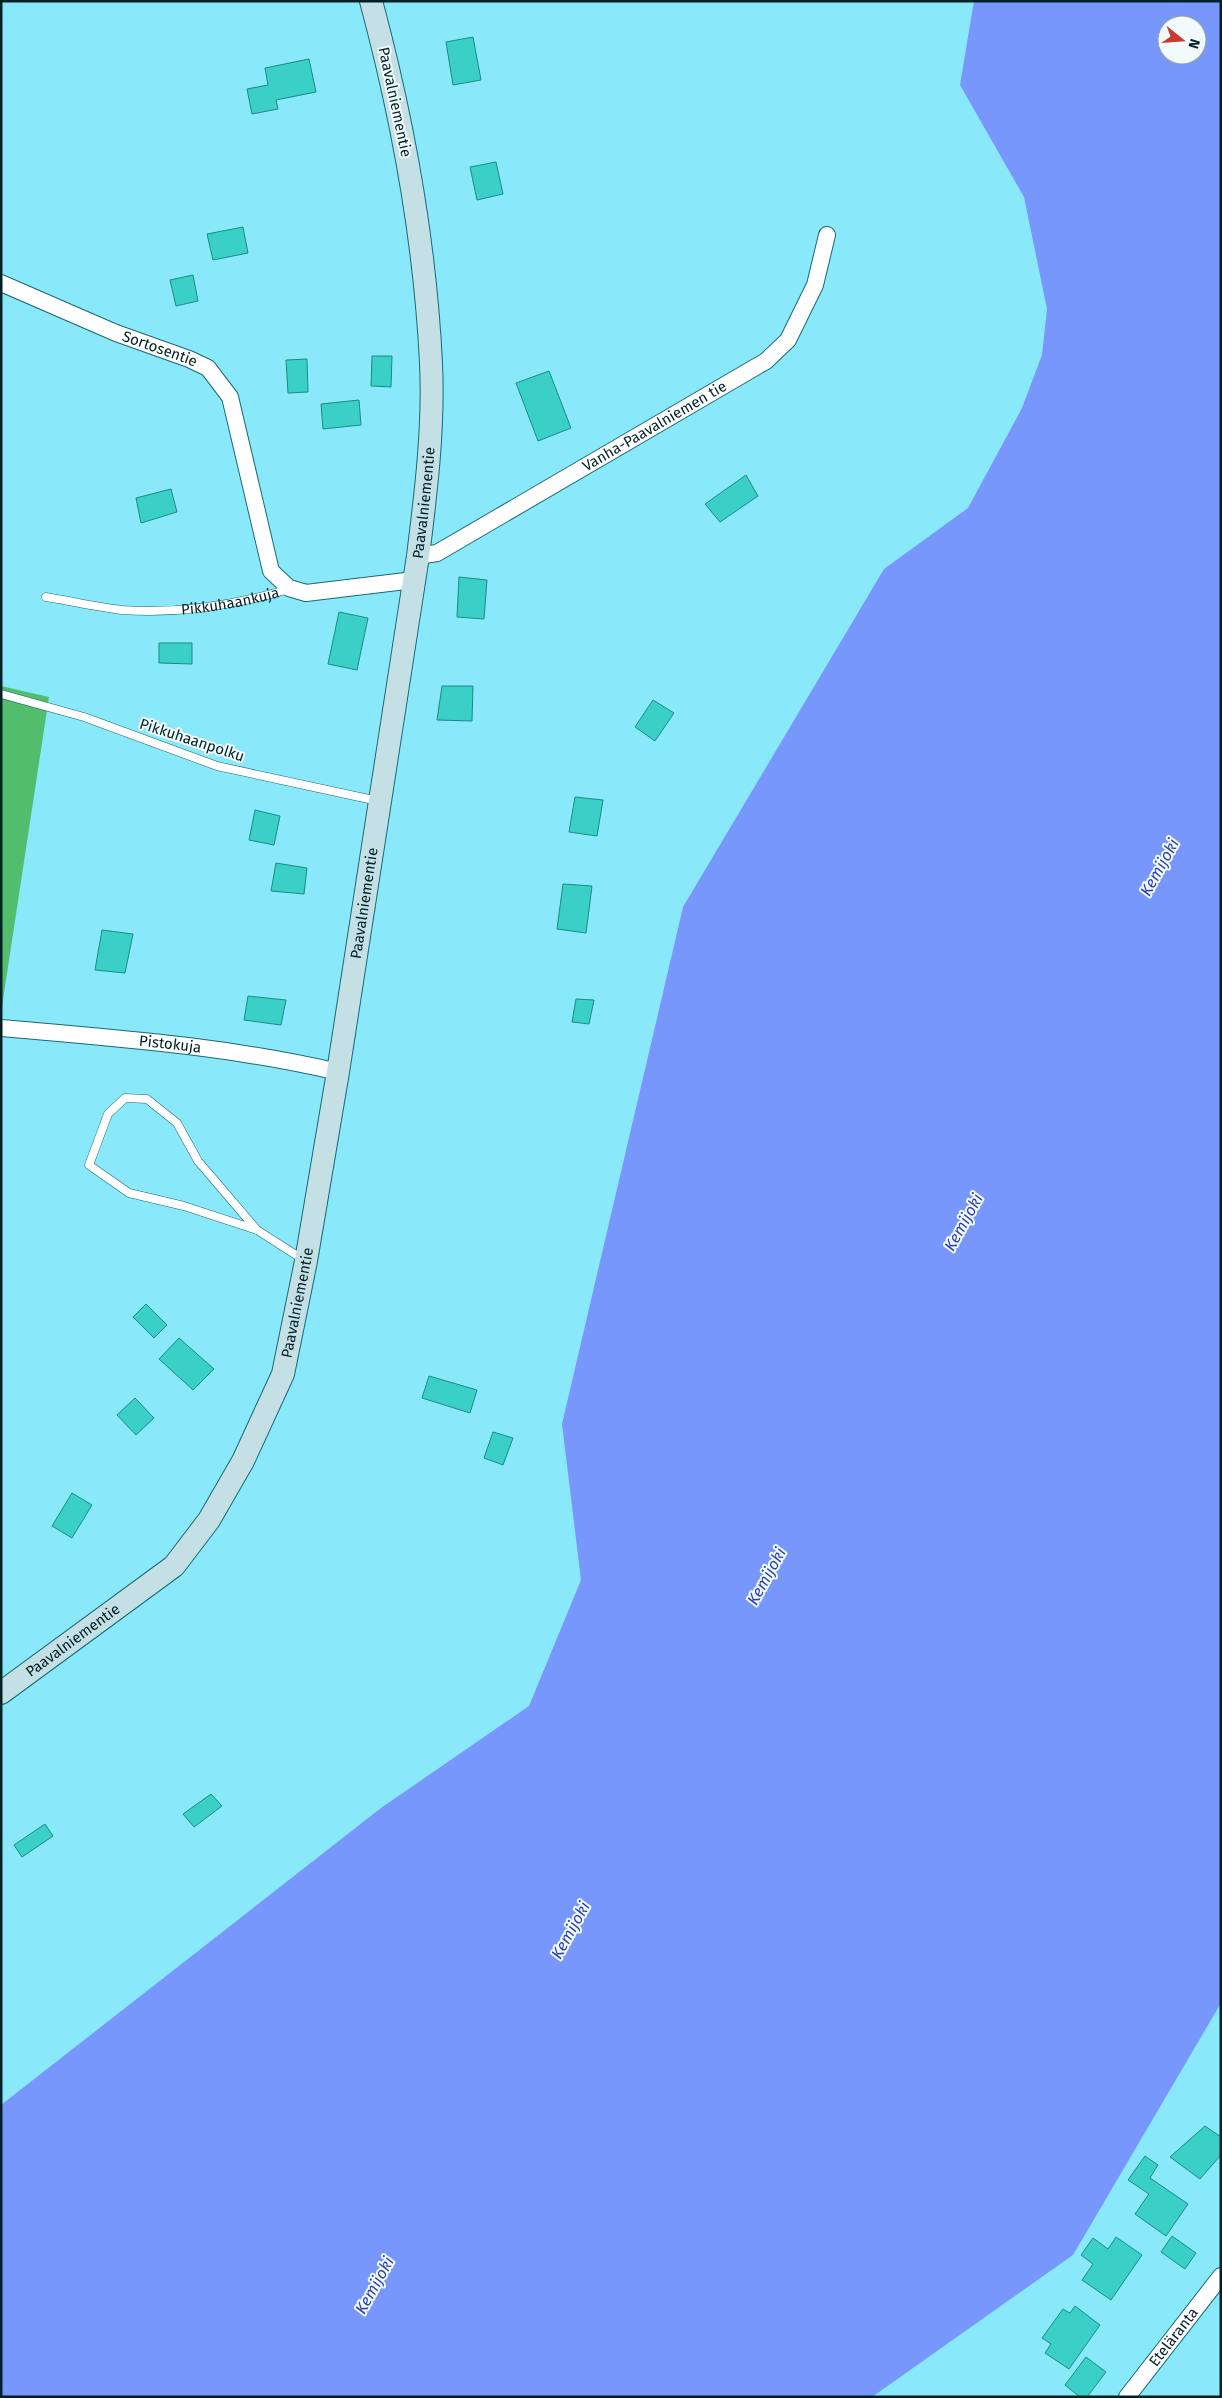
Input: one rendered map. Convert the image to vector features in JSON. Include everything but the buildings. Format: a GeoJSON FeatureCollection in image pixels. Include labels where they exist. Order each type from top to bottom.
{"type":"FeatureCollection","features":[{"type":"Feature","properties":{"kind":"street","name":"Paavalniementie"},"geometry":{"type":"LineString","coordinates":[[1,1693],[174,1566],[209,1520],[243,1462],[283,1374],[306,1261],[338,1072],[378,801],[418,556],[428,470],[431,365],[424,277],[410,172],[386,56],[371,1]]}},
{"type":"Feature","properties":{"kind":"street","name":"Vanha-Paavalniemen tie"},"geometry":{"type":"LineString","coordinates":[[418,556],[437,553],[766,361],[788,340],[811,293],[827,236]]}},
{"type":"Feature","properties":{"kind":"street","name":"Sortosentie"},"geometry":{"type":"LineString","coordinates":[[1,283],[116,333],[189,359],[208,368],[230,397],[271,571],[289,588]]}},
{"type":"Feature","properties":{"kind":"street","name":"Pikkuhaankuja"},"geometry":{"type":"LineString","coordinates":[[289,588],[306,593],[414,580]]}},
{"type":"Feature","properties":{"kind":"street","name":"Pistokuja"},"geometry":{"type":"LineString","coordinates":[[1,1028],[120,1039],[270,1057],[338,1072]]}},
{"type":"Feature","properties":{"kind":"street","name":"Eteläranta"},"geometry":{"type":"LineString","coordinates":[[1127,2397],[1221,2276]]}},
{"type":"Feature","properties":{"kind":"lane","name":"Pikkuhaankuja"},"geometry":{"type":"LineString","coordinates":[[46,597],[122,610],[162,610],[250,600],[289,588]]}},
{"type":"Feature","properties":{"kind":"lane","name":"Pikkuhaanpolku"},"geometry":{"type":"LineString","coordinates":[[1,694],[84,717],[217,766],[378,801]]}},
{"type":"Feature","properties":{"kind":"lane"},"geometry":{"type":"LineString","coordinates":[[257,1230],[198,1161],[177,1123],[147,1099],[125,1098],[108,1114],[89,1165],[129,1193],[184,1206],[257,1230],[306,1261]]}},
{"type":"Feature","properties":{"kind":"green space"},"geometry":{"type":"Polygon","coordinates":[[[1,686],[49,697],[1,1013],[1,686]]]}},
{"type":"Feature","properties":{"kind":"water","name":"Kemijoki"},"geometry":{"type":"Polygon","coordinates":[[[974,1],[1221,1],[1221,2003],[1073,2255],[872,2397],[1,2397],[1,2105],[381,1808],[529,1706],[581,1580],[562,1424],[683,907],[884,569],[968,508],[1022,408],[1042,355],[1047,309],[1024,197],[960,85],[974,1]]]}}]}
